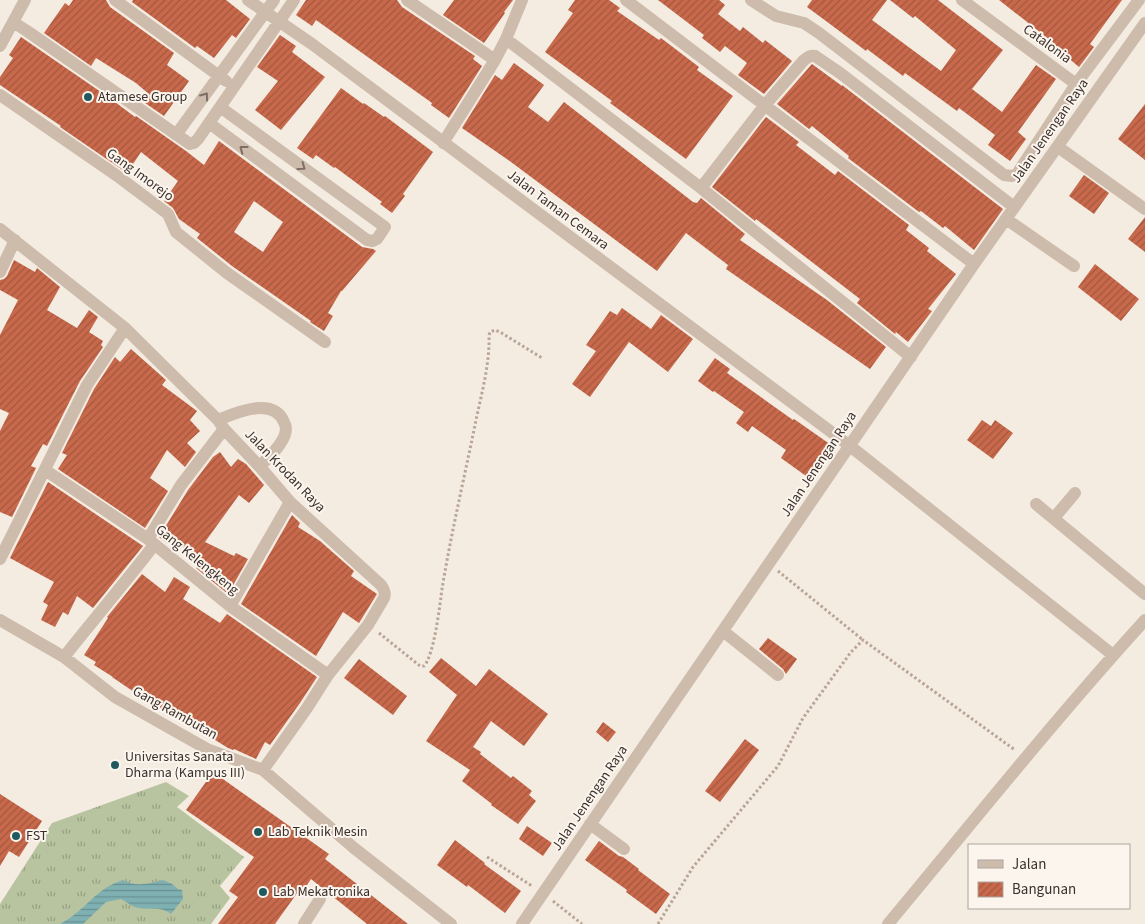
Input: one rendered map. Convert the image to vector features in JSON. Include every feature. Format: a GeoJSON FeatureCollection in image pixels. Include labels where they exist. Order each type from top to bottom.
{"type":"FeatureCollection","features":[{"type":"Feature","properties":{"kind":"street"},"geometry":{"type":"LineString","coordinates":[[0,46],[25,0]]}},
{"type":"Feature","properties":{"kind":"street"},"geometry":{"type":"LineString","coordinates":[[115,0],[234,87]]}},
{"type":"Feature","properties":{"kind":"street","name":"Jalan Taman Cemara"},"geometry":{"type":"LineString","coordinates":[[248,0],[312,44],[850,446],[1113,655]]}},
{"type":"Feature","properties":{"kind":"street"},"geometry":{"type":"LineString","coordinates":[[176,135],[274,0]]}},
{"type":"Feature","properties":{"kind":"street"},"geometry":{"type":"LineString","coordinates":[[13,22],[188,144],[192,144],[209,123],[294,0]]}},
{"type":"Feature","properties":{"kind":"street"},"geometry":{"type":"LineString","coordinates":[[408,0],[495,60]]}},
{"type":"Feature","properties":{"kind":"street"},"geometry":{"type":"LineString","coordinates":[[443,143],[495,60],[522,0]]}},
{"type":"Feature","properties":{"kind":"street"},"geometry":{"type":"LineString","coordinates":[[626,0],[974,264]]}},
{"type":"Feature","properties":{"kind":"street","name":"Catalonia"},"geometry":{"type":"LineString","coordinates":[[751,0],[776,16],[804,24],[820,33],[1004,175],[1012,176],[1018,174],[1076,84],[962,0]]}},
{"type":"Feature","properties":{"kind":"street"},"geometry":{"type":"LineString","coordinates":[[1076,84],[1139,0]]}},
{"type":"Feature","properties":{"kind":"street","name":"Jalan Jenengan Raya"},"geometry":{"type":"LineString","coordinates":[[522,924],[974,264],[1145,23]]}},
{"type":"Feature","properties":{"kind":"street"},"geometry":{"type":"LineString","coordinates":[[506,38],[701,188],[911,357]]}},
{"type":"Feature","properties":{"kind":"street"},"geometry":{"type":"LineString","coordinates":[[701,188],[765,105],[804,60],[809,56],[815,56],[840,73],[1014,208]]}},
{"type":"Feature","properties":{"kind":"street","name":"Gang Imorejo"},"geometry":{"type":"LineString","coordinates":[[0,95],[168,214],[176,232],[227,273],[325,342]]}},
{"type":"Feature","properties":{"kind":"street"},"geometry":{"type":"LineString","coordinates":[[209,123],[367,240],[373,241],[377,238],[384,227],[220,107]]}},
{"type":"Feature","properties":{"kind":"street"},"geometry":{"type":"LineString","coordinates":[[261,162],[273,146]]}},
{"type":"Feature","properties":{"kind":"street"},"geometry":{"type":"LineString","coordinates":[[1058,147],[1145,209]]}},
{"type":"Feature","properties":{"kind":"street"},"geometry":{"type":"LineString","coordinates":[[308,198],[322,181]]}},
{"type":"Feature","properties":{"kind":"street"},"geometry":{"type":"LineString","coordinates":[[1006,219],[1074,266]]}},
{"type":"Feature","properties":{"kind":"street","name":"Jalan Krodan Raya"},"geometry":{"type":"LineString","coordinates":[[0,229],[125,328],[260,466],[290,502],[384,588],[385,596],[368,625],[328,676],[263,770]]}},
{"type":"Feature","properties":{"kind":"street"},"geometry":{"type":"LineString","coordinates":[[0,272],[15,240]]}},
{"type":"Feature","properties":{"kind":"street"},"geometry":{"type":"LineString","coordinates":[[0,559],[87,385],[125,328]]}},
{"type":"Feature","properties":{"kind":"street"},"geometry":{"type":"LineString","coordinates":[[64,657],[116,594],[151,542],[181,485],[221,425],[242,411],[264,408],[276,412],[283,419],[286,426],[285,434],[280,444],[260,466]]}},
{"type":"Feature","properties":{"kind":"street","name":"Gang Kelengkeng"},"geometry":{"type":"LineString","coordinates":[[45,470],[151,542],[230,606],[328,676]]}},
{"type":"Feature","properties":{"kind":"street"},"geometry":{"type":"LineString","coordinates":[[1054,518],[1075,493]]}},
{"type":"Feature","properties":{"kind":"street"},"geometry":{"type":"LineString","coordinates":[[230,606],[290,502]]}},
{"type":"Feature","properties":{"kind":"street"},"geometry":{"type":"LineString","coordinates":[[1036,504],[1145,594]]}},
{"type":"Feature","properties":{"kind":"street","name":"Gang Rambutan"},"geometry":{"type":"LineString","coordinates":[[0,620],[64,657],[115,697],[206,749],[263,770],[354,848],[451,924]]}},
{"type":"Feature","properties":{"kind":"street"},"geometry":{"type":"LineString","coordinates":[[888,924],[1025,758],[1145,620]]}},
{"type":"Feature","properties":{"kind":"street"},"geometry":{"type":"LineString","coordinates":[[723,631],[778,675]]}},
{"type":"Feature","properties":{"kind":"street"},"geometry":{"type":"LineString","coordinates":[[590,824],[624,850]]}},
{"type":"Feature","properties":{"kind":"street"},"geometry":{"type":"LineString","coordinates":[[304,924],[320,899]]}},
{"type":"Feature","properties":{"kind":"path"},"geometry":{"type":"LineString","coordinates":[[368,625],[420,666],[424,666],[427,663],[433,645],[445,573],[481,394],[490,332],[496,330],[542,358]]}},
{"type":"Feature","properties":{"kind":"path"},"geometry":{"type":"LineString","coordinates":[[769,564],[863,640],[1025,758]]}},
{"type":"Feature","properties":{"kind":"path"},"geometry":{"type":"LineString","coordinates":[[658,924],[693,867],[778,766],[803,718],[851,652],[863,640]]}},
{"type":"Feature","properties":{"kind":"green space"},"geometry":{"type":"Polygon","coordinates":[[[166,782],[189,796],[177,807],[244,857],[220,886],[230,898],[211,924],[0,924],[0,904],[52,823],[166,782]]]}},
{"type":"Feature","properties":{"kind":"water"},"geometry":{"type":"Polygon","coordinates":[[[123,880],[137,884],[147,884],[163,880],[182,890],[183,899],[171,914],[157,909],[135,907],[121,899],[106,902],[83,924],[60,924],[105,889],[123,880]]]}},
{"type":"Feature","properties":{"kind":"building"},"geometry":{"type":"Polygon","coordinates":[[[73,0],[106,0],[110,7],[174,53],[167,65],[189,81],[164,116],[145,103],[150,95],[136,83],[96,58],[91,66],[44,33],[65,3],[69,6],[73,0]]]}},
{"type":"Feature","properties":{"kind":"building"},"geometry":{"type":"Polygon","coordinates":[[[133,0],[226,0],[250,19],[236,38],[232,35],[214,58],[197,46],[195,48],[132,2],[133,0]]]}},
{"type":"Feature","properties":{"kind":"building"},"geometry":{"type":"Polygon","coordinates":[[[306,0],[397,0],[402,7],[475,56],[473,59],[482,66],[449,118],[431,105],[432,103],[316,20],[312,26],[296,15],[306,0]]]}},
{"type":"Feature","properties":{"kind":"building"},"geometry":{"type":"Polygon","coordinates":[[[454,0],[513,0],[484,43],[443,15],[454,0]]]}},
{"type":"Feature","properties":{"kind":"building"},"geometry":{"type":"Polygon","coordinates":[[[575,0],[609,0],[620,8],[617,11],[659,40],[661,38],[699,67],[697,70],[733,96],[686,159],[545,52],[573,13],[568,10],[575,0]]]}},
{"type":"Feature","properties":{"kind":"building"},"geometry":{"type":"Polygon","coordinates":[[[658,0],[719,0],[725,5],[718,14],[740,31],[743,27],[763,43],[765,40],[792,61],[764,94],[738,75],[747,63],[725,46],[720,52],[702,38],[704,35],[658,0]]]}},
{"type":"Feature","properties":{"kind":"building"},"geometry":{"type":"Polygon","coordinates":[[[812,0],[887,0],[872,20],[941,71],[956,50],[915,16],[913,18],[890,0],[938,0],[1003,50],[972,89],[1002,112],[1036,65],[1056,79],[1018,132],[1026,139],[1010,161],[988,145],[995,135],[959,108],[957,111],[905,73],[903,76],[867,49],[866,51],[807,7],[812,0]]]}},
{"type":"Feature","properties":{"kind":"building"},"geometry":{"type":"Polygon","coordinates":[[[999,0],[1122,0],[1090,44],[1094,47],[1079,67],[1054,46],[1055,44],[999,0]]]}},
{"type":"Feature","properties":{"kind":"building"},"geometry":{"type":"Polygon","coordinates":[[[280,35],[296,46],[292,52],[325,77],[281,130],[255,110],[278,81],[257,67],[280,35]]]}},
{"type":"Feature","properties":{"kind":"building"},"geometry":{"type":"Polygon","coordinates":[[[21,37],[204,165],[219,141],[362,247],[376,251],[341,291],[328,313],[333,316],[324,331],[232,266],[197,238],[200,234],[179,219],[173,208],[164,201],[178,181],[141,152],[127,173],[0,85],[0,77],[13,58],[9,55],[21,37]],[[254,201],[234,232],[263,252],[283,222],[254,201]]]}},
{"type":"Feature","properties":{"kind":"building"},"geometry":{"type":"Polygon","coordinates":[[[514,63],[544,85],[528,107],[548,122],[564,102],[693,202],[697,203],[701,198],[745,234],[740,240],[827,300],[886,347],[870,369],[726,269],[728,265],[686,233],[657,271],[511,162],[462,128],[495,75],[502,80],[514,63]]]}},
{"type":"Feature","properties":{"kind":"building"},"geometry":{"type":"Polygon","coordinates":[[[812,64],[1003,209],[974,250],[945,226],[943,228],[921,211],[919,212],[848,158],[849,156],[812,126],[809,129],[777,104],[812,64]]]}},
{"type":"Feature","properties":{"kind":"building"},"geometry":{"type":"Polygon","coordinates":[[[341,88],[363,104],[385,116],[433,152],[392,213],[380,204],[382,202],[335,167],[316,155],[313,159],[297,148],[341,88]]]}},
{"type":"Feature","properties":{"kind":"building"},"geometry":{"type":"Polygon","coordinates":[[[1145,104],[1145,160],[1118,139],[1145,104]]]}},
{"type":"Feature","properties":{"kind":"building"},"geometry":{"type":"Polygon","coordinates":[[[766,117],[799,142],[796,145],[835,175],[838,171],[909,225],[906,230],[929,248],[927,251],[956,274],[928,309],[932,311],[908,342],[896,332],[895,334],[857,303],[860,299],[712,187],[766,117]]]}},
{"type":"Feature","properties":{"kind":"building"},"geometry":{"type":"Polygon","coordinates":[[[1084,175],[1109,193],[1094,214],[1069,196],[1084,175]]]}},
{"type":"Feature","properties":{"kind":"building"},"geometry":{"type":"Polygon","coordinates":[[[1145,217],[1145,252],[1128,239],[1145,217]]]}},
{"type":"Feature","properties":{"kind":"building"},"geometry":{"type":"Polygon","coordinates":[[[14,260],[35,272],[37,268],[60,287],[47,310],[77,328],[89,310],[98,317],[89,332],[103,341],[101,345],[103,347],[80,381],[47,446],[43,444],[31,466],[36,468],[12,517],[0,512],[0,431],[9,413],[0,409],[0,335],[18,300],[0,290],[0,280],[7,276],[14,260]]]}},
{"type":"Feature","properties":{"kind":"building"},"geometry":{"type":"Polygon","coordinates":[[[1095,264],[1139,299],[1121,321],[1078,287],[1095,264]]]}},
{"type":"Feature","properties":{"kind":"building"},"geometry":{"type":"Polygon","coordinates":[[[622,308],[651,329],[661,315],[693,339],[668,372],[629,342],[590,397],[572,384],[596,351],[586,345],[610,311],[617,315],[622,308]]]}},
{"type":"Feature","properties":{"kind":"building"},"geometry":{"type":"Polygon","coordinates":[[[131,349],[166,380],[162,385],[197,411],[190,420],[200,431],[187,443],[196,452],[185,467],[167,450],[150,478],[168,491],[145,528],[58,469],[67,455],[62,453],[94,389],[115,357],[120,362],[131,349]]]}},
{"type":"Feature","properties":{"kind":"building"},"geometry":{"type":"Polygon","coordinates":[[[715,358],[730,369],[727,373],[834,447],[820,467],[815,463],[806,476],[781,458],[786,450],[752,426],[748,432],[736,423],[744,412],[698,381],[715,358]]]}},
{"type":"Feature","properties":{"kind":"building"},"geometry":{"type":"Polygon","coordinates":[[[982,420],[991,426],[995,420],[1013,433],[993,459],[967,440],[982,420]]]}},
{"type":"Feature","properties":{"kind":"building"},"geometry":{"type":"Polygon","coordinates":[[[220,452],[231,467],[238,459],[246,464],[264,485],[249,503],[239,495],[205,542],[234,556],[236,553],[248,559],[228,594],[196,568],[200,559],[171,539],[168,544],[159,537],[188,490],[213,457],[220,452]]]}},
{"type":"Feature","properties":{"kind":"building"},"geometry":{"type":"Polygon","coordinates":[[[48,482],[143,546],[93,608],[77,596],[68,615],[63,612],[55,627],[41,620],[48,605],[43,602],[54,582],[10,558],[48,482]]]}},
{"type":"Feature","properties":{"kind":"building"},"geometry":{"type":"Polygon","coordinates":[[[292,515],[300,523],[298,527],[320,541],[354,571],[351,576],[377,594],[359,623],[343,612],[316,656],[241,604],[292,515]]]}},
{"type":"Feature","properties":{"kind":"building"},"geometry":{"type":"Polygon","coordinates":[[[142,574],[165,592],[174,577],[190,587],[183,599],[220,623],[227,614],[317,677],[270,745],[265,742],[256,759],[228,748],[204,733],[188,726],[94,665],[96,662],[84,655],[107,617],[142,574]]]}},
{"type":"Feature","properties":{"kind":"building"},"geometry":{"type":"Polygon","coordinates":[[[768,638],[797,659],[786,674],[783,669],[759,649],[768,638]]]}},
{"type":"Feature","properties":{"kind":"building"},"geometry":{"type":"Polygon","coordinates":[[[441,658],[476,686],[489,669],[548,714],[524,746],[491,721],[473,747],[511,778],[513,776],[532,791],[529,795],[536,801],[518,824],[462,781],[470,770],[426,741],[457,695],[429,672],[441,658]]]}},
{"type":"Feature","properties":{"kind":"building"},"geometry":{"type":"Polygon","coordinates":[[[359,659],[407,696],[393,715],[344,678],[359,659]]]}},
{"type":"Feature","properties":{"kind":"building"},"geometry":{"type":"Polygon","coordinates":[[[603,722],[616,732],[608,742],[596,732],[603,722]]]}},
{"type":"Feature","properties":{"kind":"building"},"geometry":{"type":"Polygon","coordinates":[[[745,739],[759,750],[720,802],[705,791],[745,739]]]}},
{"type":"Feature","properties":{"kind":"building"},"geometry":{"type":"Polygon","coordinates":[[[213,772],[329,854],[325,859],[408,924],[367,924],[311,879],[303,891],[300,889],[275,924],[218,924],[238,897],[229,891],[254,857],[186,810],[213,772]]]}},
{"type":"Feature","properties":{"kind":"building","name":"FST"},"geometry":{"type":"Polygon","coordinates":[[[0,794],[42,821],[19,857],[9,851],[0,866],[0,794]]]}},
{"type":"Feature","properties":{"kind":"building"},"geometry":{"type":"Polygon","coordinates":[[[527,826],[552,843],[543,856],[519,839],[527,826]]]}},
{"type":"Feature","properties":{"kind":"building"},"geometry":{"type":"Polygon","coordinates":[[[455,840],[521,891],[505,913],[468,885],[467,887],[437,865],[455,840]]]}},
{"type":"Feature","properties":{"kind":"building"},"geometry":{"type":"Polygon","coordinates":[[[599,841],[623,857],[670,894],[656,914],[626,892],[627,890],[585,860],[599,841]]]}},
{"type":"Feature","properties":{"kind":"place","name":"Atamese Group"},"geometry":{"type":"Point","coordinates":[88,97]}},
{"type":"Feature","properties":{"kind":"place","name":"Universitas Sanata Dharma (Kampus III)"},"geometry":{"type":"Point","coordinates":[115,765]}},
{"type":"Feature","properties":{"kind":"place","name":"Lab Teknik Mesin"},"geometry":{"type":"Point","coordinates":[258,832]}},
{"type":"Feature","properties":{"kind":"place","name":"FST"},"geometry":{"type":"Point","coordinates":[16,836]}},
{"type":"Feature","properties":{"kind":"place","name":"Lab Mekatronika"},"geometry":{"type":"Point","coordinates":[263,892]}}]}
